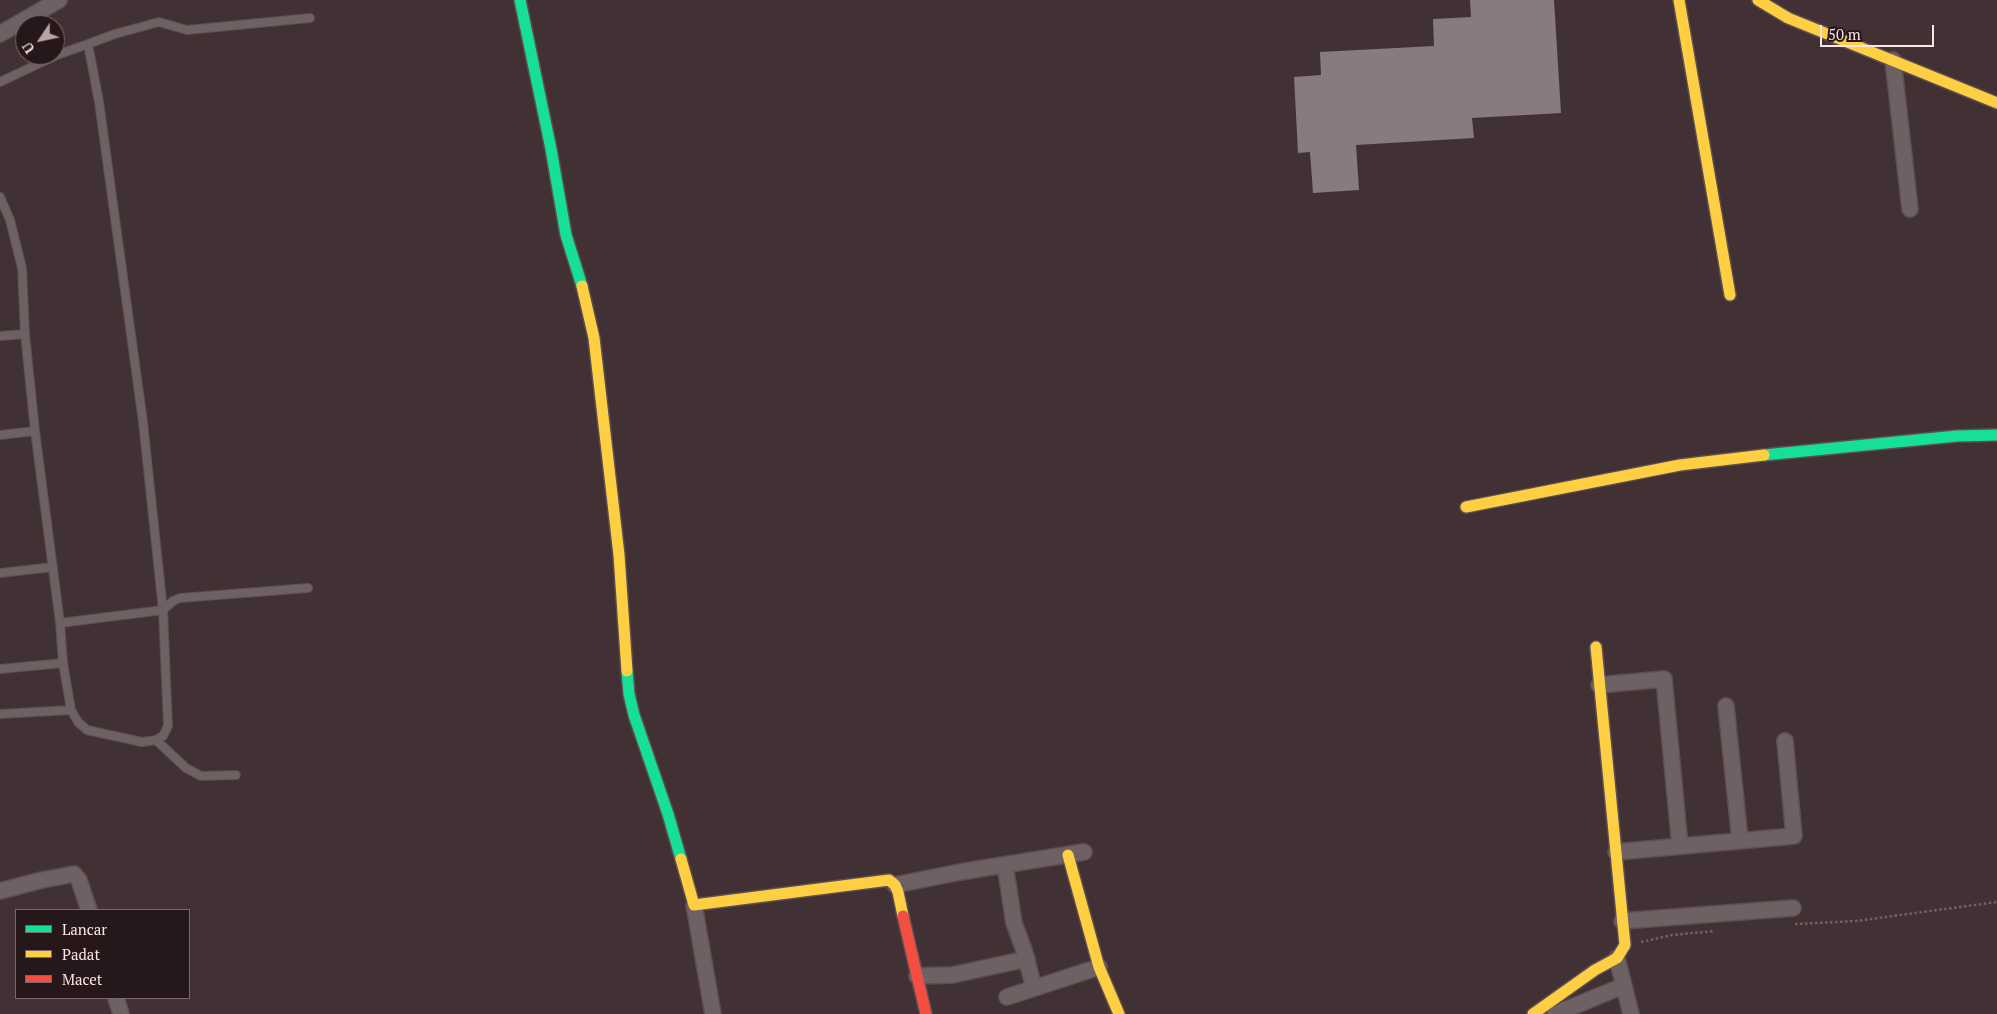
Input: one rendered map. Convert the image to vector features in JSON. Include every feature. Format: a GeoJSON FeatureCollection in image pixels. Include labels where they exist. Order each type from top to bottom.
{"type":"FeatureCollection","features":[{"type":"Feature","properties":{"kind":"street"},"geometry":{"type":"LineString","coordinates":[[0,34],[59,0]]}},
{"type":"Feature","properties":{"kind":"street"},"geometry":{"type":"LineString","coordinates":[[520,0],[551,149],[566,234],[581,283],[594,338],[619,555],[629,694],[634,715],[668,814],[694,905],[713,1014]]}},
{"type":"Feature","properties":{"kind":"street"},"geometry":{"type":"LineString","coordinates":[[1680,0],[1730,295]]}},
{"type":"Feature","properties":{"kind":"street"},"geometry":{"type":"LineString","coordinates":[[1758,0],[1794,21],[1997,103]]}},
{"type":"Feature","properties":{"kind":"street"},"geometry":{"type":"LineString","coordinates":[[1893,60],[1910,209]]}},
{"type":"Feature","properties":{"kind":"street"},"geometry":{"type":"LineString","coordinates":[[1466,508],[1680,465],[1826,448],[1957,436],[1997,435]]}},
{"type":"Feature","properties":{"kind":"street"},"geometry":{"type":"LineString","coordinates":[[1533,1014],[1595,970],[1617,958],[1625,945],[1596,647]]}},
{"type":"Feature","properties":{"kind":"street"},"geometry":{"type":"LineString","coordinates":[[1599,685],[1664,679],[1680,846]]}},
{"type":"Feature","properties":{"kind":"street"},"geometry":{"type":"LineString","coordinates":[[1726,706],[1740,840]]}},
{"type":"Feature","properties":{"kind":"street"},"geometry":{"type":"LineString","coordinates":[[1616,852],[1794,836],[1785,741]]}},
{"type":"Feature","properties":{"kind":"street"},"geometry":{"type":"LineString","coordinates":[[895,885],[960,872],[1084,852]]}},
{"type":"Feature","properties":{"kind":"street"},"geometry":{"type":"LineString","coordinates":[[1068,855],[1084,918],[1100,967],[1119,1014]]}},
{"type":"Feature","properties":{"kind":"street"},"geometry":{"type":"LineString","coordinates":[[1005,865],[1014,922],[1027,959],[1034,988]]}},
{"type":"Feature","properties":{"kind":"street"},"geometry":{"type":"LineString","coordinates":[[0,891],[74,874],[80,880],[89,909]]}},
{"type":"Feature","properties":{"kind":"street"},"geometry":{"type":"LineString","coordinates":[[694,905],[889,880],[895,885],[898,892],[926,1014]]}},
{"type":"Feature","properties":{"kind":"street"},"geometry":{"type":"LineString","coordinates":[[1622,921],[1793,908]]}},
{"type":"Feature","properties":{"kind":"street"},"geometry":{"type":"LineString","coordinates":[[1617,958],[1631,1014]]}},
{"type":"Feature","properties":{"kind":"street"},"geometry":{"type":"LineString","coordinates":[[917,976],[952,975],[1027,959]]}},
{"type":"Feature","properties":{"kind":"street"},"geometry":{"type":"LineString","coordinates":[[1007,997],[1100,967]]}},
{"type":"Feature","properties":{"kind":"street"},"geometry":{"type":"LineString","coordinates":[[1555,1014],[1623,986]]}},
{"type":"Feature","properties":{"kind":"street"},"geometry":{"type":"LineString","coordinates":[[116,999],[121,1014]]}},
{"type":"Feature","properties":{"kind":"lane"},"geometry":{"type":"LineString","coordinates":[[0,82],[56,55],[115,34],[159,22],[187,30],[310,18]]}},
{"type":"Feature","properties":{"kind":"lane"},"geometry":{"type":"LineString","coordinates":[[0,197],[10,220],[22,268],[25,334],[35,431],[60,623],[63,662],[71,710],[78,722],[87,730],[142,742],[156,740],[163,736],[168,726],[163,610],[143,422],[99,102],[88,44]]}},
{"type":"Feature","properties":{"kind":"lane"},"geometry":{"type":"LineString","coordinates":[[0,336],[25,334]]}},
{"type":"Feature","properties":{"kind":"lane"},"geometry":{"type":"LineString","coordinates":[[0,435],[35,431]]}},
{"type":"Feature","properties":{"kind":"lane"},"geometry":{"type":"LineString","coordinates":[[0,573],[53,567]]}},
{"type":"Feature","properties":{"kind":"lane"},"geometry":{"type":"LineString","coordinates":[[60,623],[163,610],[173,600],[180,598],[308,588]]}},
{"type":"Feature","properties":{"kind":"lane"},"geometry":{"type":"LineString","coordinates":[[0,669],[63,662]]}},
{"type":"Feature","properties":{"kind":"lane"},"geometry":{"type":"LineString","coordinates":[[0,714],[71,710]]}},
{"type":"Feature","properties":{"kind":"lane"},"geometry":{"type":"LineString","coordinates":[[156,740],[186,768],[201,776],[236,775]]}},
{"type":"Feature","properties":{"kind":"path"},"geometry":{"type":"LineString","coordinates":[[1793,924],[1856,921],[1997,902]]}},
{"type":"Feature","properties":{"kind":"path"},"geometry":{"type":"LineString","coordinates":[[1625,945],[1672,935],[1716,930]]}},
{"type":"Feature","properties":{"kind":"building"},"geometry":{"type":"Polygon","coordinates":[[[1470,0],[1554,0],[1561,113],[1472,118],[1474,138],[1356,145],[1359,190],[1313,193],[1310,152],[1298,153],[1294,77],[1321,75],[1320,52],[1434,46],[1433,19],[1471,17],[1470,0]]]}},
{"type":"Feature","properties":{"kind":"traffic: fast"},"geometry":{"type":"LineString","coordinates":[[520,0],[551,149],[566,235],[582,286]]}},
{"type":"Feature","properties":{"kind":"traffic: fast"},"geometry":{"type":"LineString","coordinates":[[1764,455],[1957,436],[1997,435]]}},
{"type":"Feature","properties":{"kind":"traffic: fast"},"geometry":{"type":"LineString","coordinates":[[627,671],[629,694],[634,715],[668,814],[681,859]]}},
{"type":"Feature","properties":{"kind":"traffic: slow"},"geometry":{"type":"LineString","coordinates":[[1679,0],[1730,295]]}},
{"type":"Feature","properties":{"kind":"traffic: slow"},"geometry":{"type":"LineString","coordinates":[[1758,0],[1788,18],[1997,103]]}},
{"type":"Feature","properties":{"kind":"traffic: slow"},"geometry":{"type":"LineString","coordinates":[[582,286],[594,338],[619,555],[627,671]]}},
{"type":"Feature","properties":{"kind":"traffic: slow"},"geometry":{"type":"LineString","coordinates":[[1466,507],[1680,465],[1764,455]]}},
{"type":"Feature","properties":{"kind":"traffic: slow"},"geometry":{"type":"LineString","coordinates":[[1533,1014],[1595,970],[1617,958],[1625,945],[1596,647]]}},
{"type":"Feature","properties":{"kind":"traffic: slow"},"geometry":{"type":"LineString","coordinates":[[1068,855],[1099,967],[1119,1014]]}},
{"type":"Feature","properties":{"kind":"traffic: slow"},"geometry":{"type":"LineString","coordinates":[[681,859],[694,905],[889,880],[895,885],[898,892],[903,916]]}},
{"type":"Feature","properties":{"kind":"traffic: jam"},"geometry":{"type":"LineString","coordinates":[[903,916],[926,1014]]}}]}
